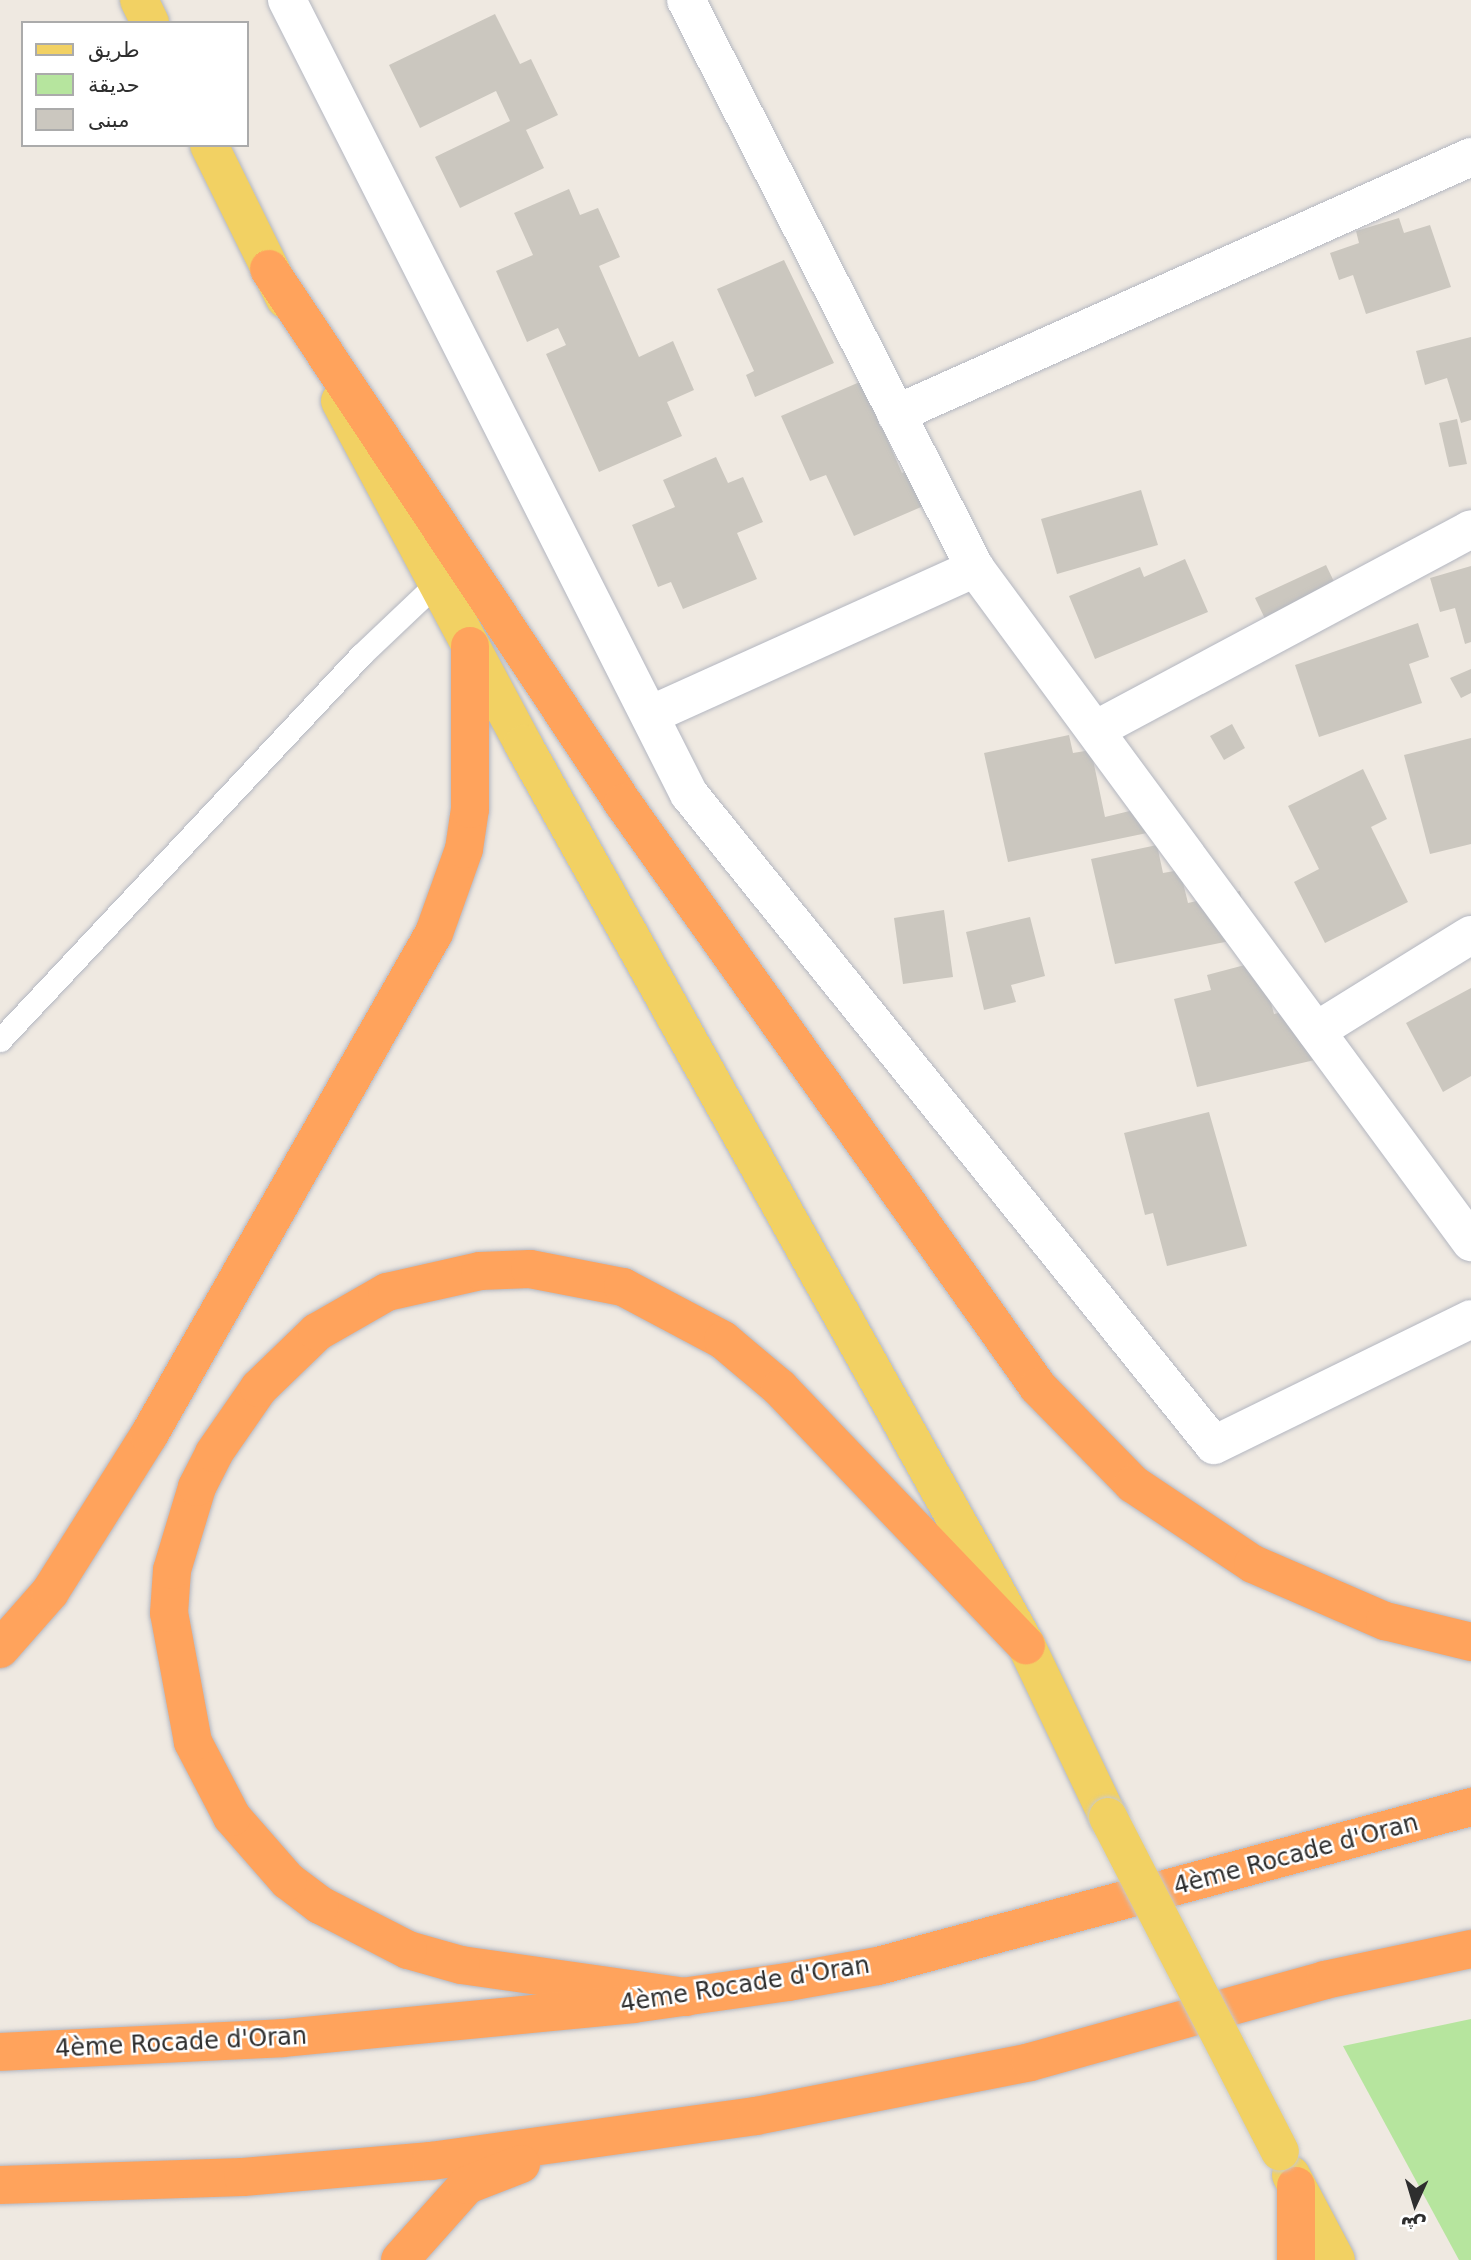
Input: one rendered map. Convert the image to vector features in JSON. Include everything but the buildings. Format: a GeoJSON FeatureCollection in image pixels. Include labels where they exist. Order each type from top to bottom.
{"type":"FeatureCollection","features":[{"type":"Feature","properties":{"kind":"highway"},"geometry":{"type":"LineString","coordinates":[[269,270],[623,803],[1038,1387],[1133,1484],[1253,1564],[1385,1622],[1471,1642]]}},
{"type":"Feature","properties":{"kind":"highway"},"geometry":{"type":"LineString","coordinates":[[0,1649],[50,1592],[149,1435],[434,933],[464,849],[470,809],[470,646]]}},
{"type":"Feature","properties":{"kind":"highway"},"geometry":{"type":"LineString","coordinates":[[685,1997],[461,1965],[408,1950],[320,1905],[288,1881],[232,1816],[208,1779],[181,1698],[169,1613],[172,1570],[182,1527],[214,1453],[268,1378],[349,1310],[387,1292],[433,1280],[530,1269],[624,1287],[723,1340],[780,1388],[1026,1645]]}},
{"type":"Feature","properties":{"kind":"highway","name":"4ème Rocade d'Oran"},"geometry":{"type":"LineString","coordinates":[[0,2052],[283,2038],[685,1997],[877,1966],[1471,1807]]}},
{"type":"Feature","properties":{"kind":"highway"},"geometry":{"type":"LineString","coordinates":[[0,2185],[243,2177],[431,2161],[756,2116],[1030,2062],[1325,1980],[1471,1950]]}},
{"type":"Feature","properties":{"kind":"highway"},"geometry":{"type":"LineString","coordinates":[[400,2260],[467,2185],[625,2133]]}},
{"type":"Feature","properties":{"kind":"highway"},"geometry":{"type":"LineString","coordinates":[[1296,2186],[1297,2260]]}},
{"type":"Feature","properties":{"kind":"main road"},"geometry":{"type":"LineString","coordinates":[[139,0],[149,21]]}},
{"type":"Feature","properties":{"kind":"main road"},"geometry":{"type":"LineString","coordinates":[[210,147],[269,270],[470,646],[1026,1645],[1108,1817],[1336,2260]]}},
{"type":"Feature","properties":{"kind":"street"},"geometry":{"type":"LineString","coordinates":[[287,0],[689,794],[1214,1445],[1471,1319]]}},
{"type":"Feature","properties":{"kind":"street"},"geometry":{"type":"LineString","coordinates":[[686,0],[975,568],[1471,1242]]}},
{"type":"Feature","properties":{"kind":"street"},"geometry":{"type":"LineString","coordinates":[[896,414],[1471,157]]}},
{"type":"Feature","properties":{"kind":"street"},"geometry":{"type":"LineString","coordinates":[[1095,730],[1471,529]]}},
{"type":"Feature","properties":{"kind":"street"},"geometry":{"type":"LineString","coordinates":[[650,715],[975,568]]}},
{"type":"Feature","properties":{"kind":"street"},"geometry":{"type":"LineString","coordinates":[[1316,1031],[1471,935]]}},
{"type":"Feature","properties":{"kind":"lane"},"geometry":{"type":"LineString","coordinates":[[0,1040],[361,655],[437,583]]}},
{"type":"Feature","properties":{"kind":"green space"},"geometry":{"type":"Polygon","coordinates":[[[1471,2019],[1471,2260],[1459,2260],[1343,2046],[1471,2019]]]}}]}
